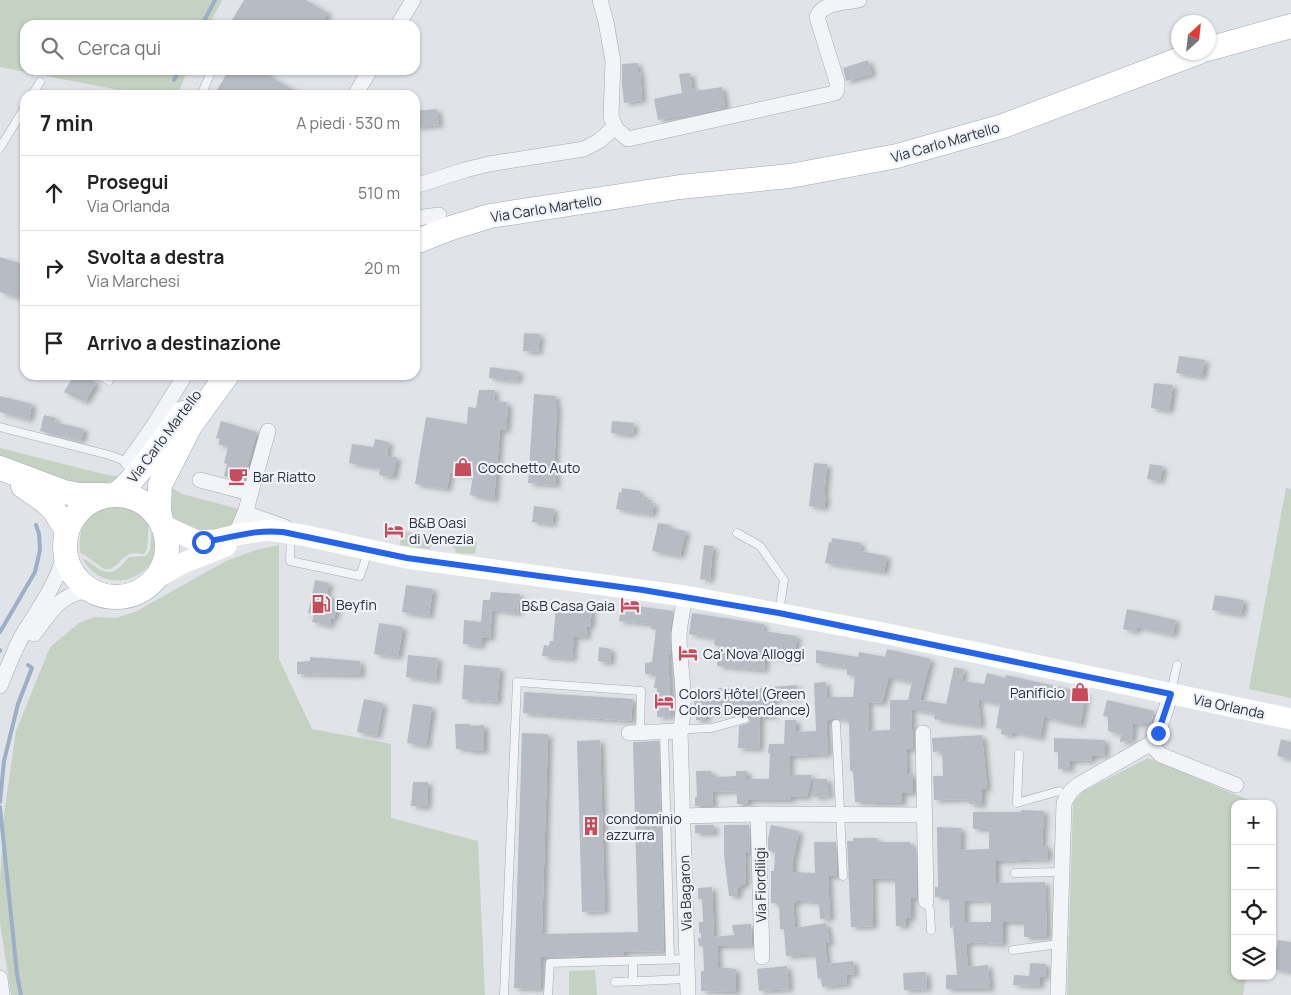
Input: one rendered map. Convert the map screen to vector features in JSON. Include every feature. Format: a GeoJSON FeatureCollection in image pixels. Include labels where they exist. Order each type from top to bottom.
{"type":"FeatureCollection","features":[{"type":"Feature","properties":{"kind":"main road"},"geometry":{"type":"LineString","coordinates":[[1216,47],[1291,26]]}},
{"type":"Feature","properties":{"kind":"main road","name":"Via Carlo Martello"},"geometry":{"type":"LineString","coordinates":[[420,240],[490,216],[680,186],[790,176],[897,156],[1003,126],[1178,60]]}},
{"type":"Feature","properties":{"kind":"main road","name":"Via Carlo Martello"},"geometry":{"type":"LineString","coordinates":[[420,225],[439,215],[509,198],[570,188],[623,183],[680,186]]}},
{"type":"Feature","properties":{"kind":"main road","name":"Via Carlo Martello"},"geometry":{"type":"LineString","coordinates":[[111,495],[130,482],[155,452],[206,380]]}},
{"type":"Feature","properties":{"kind":"main road","name":"Via Carlo Martello"},"geometry":{"type":"LineString","coordinates":[[162,525],[159,510],[160,485],[190,426],[223,380]]}},
{"type":"Feature","properties":{"kind":"main road"},"geometry":{"type":"LineString","coordinates":[[0,468],[64,492],[80,495],[111,495],[135,499],[144,503],[157,516],[162,525],[165,534],[166,553],[164,563],[154,579],[139,591],[110,596],[92,590],[84,585],[71,570],[66,542],[54,510],[46,502],[0,472]]}},
{"type":"Feature","properties":{"kind":"main road"},"geometry":{"type":"LineString","coordinates":[[66,542],[74,516],[81,508],[89,502],[111,495]]}},
{"type":"Feature","properties":{"kind":"main road","name":"Via Orlanda"},"geometry":{"type":"LineString","coordinates":[[162,525],[197,541],[216,540],[268,530],[291,533],[407,558],[685,596],[779,613],[1291,719]]}},
{"type":"Feature","properties":{"kind":"main road","name":"Via Orlanda"},"geometry":{"type":"LineString","coordinates":[[154,579],[181,564],[229,544],[246,539],[291,533]]}},
{"type":"Feature","properties":{"kind":"street"},"geometry":{"type":"LineString","coordinates":[[401,20],[413,0]]}},
{"type":"Feature","properties":{"kind":"street"},"geometry":{"type":"LineString","coordinates":[[600,0],[613,62],[611,117],[615,127],[628,140],[835,93],[837,82],[817,17],[826,6],[860,0]]}},
{"type":"Feature","properties":{"kind":"street"},"geometry":{"type":"LineString","coordinates":[[358,90],[367,75]]}},
{"type":"Feature","properties":{"kind":"street"},"geometry":{"type":"LineString","coordinates":[[420,184],[489,164],[584,148],[599,141],[615,127]]}},
{"type":"Feature","properties":{"kind":"street","name":"Via Carlo Martello"},"geometry":{"type":"LineString","coordinates":[[420,218],[439,215]]}},
{"type":"Feature","properties":{"kind":"street","name":"Via Carlo Martello"},"geometry":{"type":"LineString","coordinates":[[128,462],[182,380]]}},
{"type":"Feature","properties":{"kind":"street"},"geometry":{"type":"LineString","coordinates":[[232,536],[240,527],[246,510],[268,432]]}},
{"type":"Feature","properties":{"kind":"street"},"geometry":{"type":"LineString","coordinates":[[200,480],[250,493]]}},
{"type":"Feature","properties":{"kind":"street"},"geometry":{"type":"LineString","coordinates":[[246,510],[248,514],[284,527],[291,533]]}},
{"type":"Feature","properties":{"kind":"street"},"geometry":{"type":"LineString","coordinates":[[0,686],[17,645],[60,571],[66,542]]}},
{"type":"Feature","properties":{"kind":"street"},"geometry":{"type":"LineString","coordinates":[[10,662],[60,600],[92,590]]}},
{"type":"Feature","properties":{"kind":"street","name":"Via Bagaron"},"geometry":{"type":"LineString","coordinates":[[685,596],[679,634],[683,681],[683,719],[680,731],[688,995]]}},
{"type":"Feature","properties":{"kind":"street"},"geometry":{"type":"LineString","coordinates":[[1058,995],[1062,810],[1067,796],[1086,780],[1150,744],[1158,733],[1171,694]]}},
{"type":"Feature","properties":{"kind":"street"},"geometry":{"type":"LineString","coordinates":[[635,732],[680,731]]}},
{"type":"Feature","properties":{"kind":"street"},"geometry":{"type":"LineString","coordinates":[[923,733],[926,901]]}},
{"type":"Feature","properties":{"kind":"street"},"geometry":{"type":"LineString","coordinates":[[1150,744],[1161,755],[1236,785]]}},
{"type":"Feature","properties":{"kind":"street"},"geometry":{"type":"LineString","coordinates":[[682,816],[758,814],[924,815]]}},
{"type":"Feature","properties":{"kind":"street","name":"Via Fiordiligi"},"geometry":{"type":"LineString","coordinates":[[758,814],[762,957]]}},
{"type":"Feature","properties":{"kind":"street"},"geometry":{"type":"LineString","coordinates":[[0,978],[2,995]]}},
{"type":"Feature","properties":{"kind":"lane"},"geometry":{"type":"LineString","coordinates":[[203,90],[210,75]]}},
{"type":"Feature","properties":{"kind":"lane"},"geometry":{"type":"LineString","coordinates":[[35,90],[40,82]]}},
{"type":"Feature","properties":{"kind":"lane"},"geometry":{"type":"LineString","coordinates":[[0,148],[20,115]]}},
{"type":"Feature","properties":{"kind":"lane"},"geometry":{"type":"LineString","coordinates":[[0,427],[109,455],[128,462]]}},
{"type":"Feature","properties":{"kind":"lane"},"geometry":{"type":"LineString","coordinates":[[737,533],[760,546],[784,580],[779,613]]}},
{"type":"Feature","properties":{"kind":"lane"},"geometry":{"type":"LineString","coordinates":[[1171,694],[1177,664]]}},
{"type":"Feature","properties":{"kind":"lane"},"geometry":{"type":"LineString","coordinates":[[504,995],[517,682],[641,691],[635,732]]}},
{"type":"Feature","properties":{"kind":"lane"},"geometry":{"type":"LineString","coordinates":[[680,731],[712,728],[744,719]]}},
{"type":"Feature","properties":{"kind":"lane"},"geometry":{"type":"LineString","coordinates":[[836,724],[844,876]]}},
{"type":"Feature","properties":{"kind":"lane"},"geometry":{"type":"LineString","coordinates":[[664,731],[670,960]]}},
{"type":"Feature","properties":{"kind":"lane"},"geometry":{"type":"LineString","coordinates":[[1019,754],[1017,803],[1059,792],[1067,796]]}},
{"type":"Feature","properties":{"kind":"lane"},"geometry":{"type":"LineString","coordinates":[[1015,873],[1061,872]]}},
{"type":"Feature","properties":{"kind":"lane"},"geometry":{"type":"LineString","coordinates":[[926,901],[930,910],[931,930]]}},
{"type":"Feature","properties":{"kind":"lane"},"geometry":{"type":"LineString","coordinates":[[1013,950],[1059,944]]}},
{"type":"Feature","properties":{"kind":"lane"},"geometry":{"type":"LineString","coordinates":[[548,995],[550,963],[687,959]]}},
{"type":"Feature","properties":{"kind":"lane"},"geometry":{"type":"LineString","coordinates":[[633,961],[633,981]]}},
{"type":"Feature","properties":{"kind":"lane"},"geometry":{"type":"LineString","coordinates":[[615,982],[688,979]]}},
{"type":"Feature","properties":{"kind":"green space"},"geometry":{"type":"Polygon","coordinates":[[[0,0],[222,0],[212,20],[20,20],[20,71],[0,67],[0,0]]]}},
{"type":"Feature","properties":{"kind":"green space"},"geometry":{"type":"Polygon","coordinates":[[[41,75],[186,75],[179,90],[119,90],[41,75]]]}},
{"type":"Feature","properties":{"kind":"green space"},"geometry":{"type":"Polygon","coordinates":[[[0,448],[107,475],[125,477],[116,481],[76,488],[0,459],[0,448]]]}},
{"type":"Feature","properties":{"kind":"green space"},"geometry":{"type":"Polygon","coordinates":[[[167,488],[174,489],[182,494],[239,509],[235,524],[208,535],[176,521],[172,515],[167,488]]]}},
{"type":"Feature","properties":{"kind":"green space"},"geometry":{"type":"Polygon","coordinates":[[[1286,488],[1291,489],[1291,698],[1249,689],[1286,488]]]}},
{"type":"Feature","properties":{"kind":"green space"},"geometry":{"type":"Polygon","coordinates":[[[122,504],[134,508],[149,520],[147,549],[144,554],[130,554],[112,568],[104,569],[80,552],[81,532],[84,524],[95,512],[111,505],[122,504]]]}},
{"type":"Feature","properties":{"kind":"green space"},"geometry":{"type":"Polygon","coordinates":[[[152,526],[156,543],[153,557],[146,569],[134,577],[121,580],[106,579],[93,572],[82,558],[105,572],[116,570],[129,557],[146,556],[150,550],[152,526]]]}},
{"type":"Feature","properties":{"kind":"green space"},"geometry":{"type":"Polygon","coordinates":[[[402,531],[439,537],[429,549],[400,545],[402,531]]]}},
{"type":"Feature","properties":{"kind":"green space"},"geometry":{"type":"Polygon","coordinates":[[[452,539],[477,542],[475,554],[457,553],[451,543],[452,539]]]}},
{"type":"Feature","properties":{"kind":"green space"},"geometry":{"type":"Polygon","coordinates":[[[279,545],[279,659],[312,729],[391,744],[391,818],[478,841],[485,995],[11,995],[0,923],[0,881],[4,814],[16,731],[50,647],[79,623],[94,617],[116,618],[135,612],[226,561],[256,550],[279,545]]]}},
{"type":"Feature","properties":{"kind":"green space"},"geometry":{"type":"Polygon","coordinates":[[[1148,758],[1248,800],[1231,800],[1231,980],[1245,980],[1243,995],[1067,995],[1073,803],[1082,792],[1148,758]]]}},
{"type":"Feature","properties":{"kind":"green space"},"geometry":{"type":"Polygon","coordinates":[[[595,970],[597,995],[569,995],[569,971],[595,970]]]}},
{"type":"Feature","properties":{"kind":"building"},"geometry":{"type":"Polygon","coordinates":[[[244,0],[306,0],[328,13],[324,20],[232,20],[244,0]]]}},
{"type":"Feature","properties":{"kind":"building"},"geometry":{"type":"Polygon","coordinates":[[[868,60],[872,74],[846,81],[843,68],[868,60]]]}},
{"type":"Feature","properties":{"kind":"building"},"geometry":{"type":"Polygon","coordinates":[[[638,63],[642,100],[624,103],[622,64],[638,63]]]}},
{"type":"Feature","properties":{"kind":"building"},"geometry":{"type":"Polygon","coordinates":[[[690,73],[692,88],[695,91],[722,87],[725,108],[689,116],[690,114],[658,120],[654,99],[682,93],[679,74],[690,73]]]}},
{"type":"Feature","properties":{"kind":"building"},"geometry":{"type":"Polygon","coordinates":[[[226,75],[268,75],[293,90],[217,90],[226,75]]]}},
{"type":"Feature","properties":{"kind":"building"},"geometry":{"type":"Polygon","coordinates":[[[437,109],[439,125],[420,127],[420,111],[437,109]]]}},
{"type":"Feature","properties":{"kind":"building"},"geometry":{"type":"Polygon","coordinates":[[[0,257],[20,263],[20,295],[19,298],[0,292],[0,257]]]}},
{"type":"Feature","properties":{"kind":"building"},"geometry":{"type":"Polygon","coordinates":[[[524,333],[540,334],[538,352],[523,351],[524,333]]]}},
{"type":"Feature","properties":{"kind":"building"},"geometry":{"type":"Polygon","coordinates":[[[1179,356],[1205,360],[1202,377],[1176,373],[1179,356]]]}},
{"type":"Feature","properties":{"kind":"building"},"geometry":{"type":"Polygon","coordinates":[[[490,367],[519,371],[517,381],[489,378],[490,367]]]}},
{"type":"Feature","properties":{"kind":"building"},"geometry":{"type":"Polygon","coordinates":[[[71,380],[91,380],[96,383],[85,402],[64,392],[71,380]]]}},
{"type":"Feature","properties":{"kind":"building"},"geometry":{"type":"Polygon","coordinates":[[[1154,383],[1173,385],[1169,411],[1151,408],[1154,383]]]}},
{"type":"Feature","properties":{"kind":"building"},"geometry":{"type":"Polygon","coordinates":[[[479,390],[495,390],[494,401],[507,402],[506,406],[508,406],[506,430],[500,430],[494,500],[470,495],[473,476],[450,472],[447,489],[415,484],[426,417],[467,424],[468,407],[476,408],[479,390]]]}},
{"type":"Feature","properties":{"kind":"building"},"geometry":{"type":"Polygon","coordinates":[[[534,394],[556,396],[554,473],[556,473],[556,485],[528,483],[534,394]]]}},
{"type":"Feature","properties":{"kind":"building"},"geometry":{"type":"Polygon","coordinates":[[[0,396],[32,404],[29,420],[0,412],[0,396]]]}},
{"type":"Feature","properties":{"kind":"building"},"geometry":{"type":"Polygon","coordinates":[[[44,415],[56,418],[55,422],[84,429],[81,441],[40,431],[44,415]]]}},
{"type":"Feature","properties":{"kind":"building"},"geometry":{"type":"Polygon","coordinates":[[[221,421],[257,432],[243,481],[224,476],[227,464],[224,463],[228,447],[218,444],[220,439],[216,438],[221,421]]]}},
{"type":"Feature","properties":{"kind":"building"},"geometry":{"type":"Polygon","coordinates":[[[612,421],[634,423],[633,434],[611,433],[612,421]]]}},
{"type":"Feature","properties":{"kind":"building"},"geometry":{"type":"Polygon","coordinates":[[[375,439],[389,442],[387,456],[397,457],[393,477],[379,475],[380,468],[349,463],[352,444],[373,447],[375,439]]]}},
{"type":"Feature","properties":{"kind":"building"},"geometry":{"type":"Polygon","coordinates":[[[814,463],[827,464],[824,508],[809,506],[814,463]]]}},
{"type":"Feature","properties":{"kind":"building"},"geometry":{"type":"Polygon","coordinates":[[[1150,464],[1163,466],[1160,481],[1147,479],[1150,464]]]}},
{"type":"Feature","properties":{"kind":"building"},"geometry":{"type":"Polygon","coordinates":[[[622,488],[640,491],[640,496],[648,497],[647,502],[654,503],[652,515],[616,509],[619,492],[621,493],[622,488]]]}},
{"type":"Feature","properties":{"kind":"building"},"geometry":{"type":"Polygon","coordinates":[[[534,506],[554,509],[552,524],[532,522],[534,506]]]}},
{"type":"Feature","properties":{"kind":"building"},"geometry":{"type":"Polygon","coordinates":[[[658,523],[670,525],[670,528],[686,531],[680,556],[652,551],[658,523]]]}},
{"type":"Feature","properties":{"kind":"building"},"geometry":{"type":"Polygon","coordinates":[[[832,538],[861,543],[860,551],[887,556],[884,572],[825,563],[829,542],[831,543],[832,538]]]}},
{"type":"Feature","properties":{"kind":"building"},"geometry":{"type":"Polygon","coordinates":[[[704,545],[713,546],[710,580],[700,579],[704,545]]]}},
{"type":"Feature","properties":{"kind":"building"},"geometry":{"type":"Polygon","coordinates":[[[315,580],[329,583],[326,597],[339,599],[334,619],[331,618],[330,626],[312,622],[314,614],[308,613],[315,580]]]}},
{"type":"Feature","properties":{"kind":"building"},"geometry":{"type":"Polygon","coordinates":[[[406,585],[433,589],[429,616],[402,612],[406,585]]]}},
{"type":"Feature","properties":{"kind":"building"},"geometry":{"type":"Polygon","coordinates":[[[491,592],[520,594],[518,613],[492,610],[490,638],[482,638],[481,646],[463,644],[464,620],[481,622],[483,600],[490,600],[491,592]]]}},
{"type":"Feature","properties":{"kind":"building"},"geometry":{"type":"Polygon","coordinates":[[[1215,595],[1244,600],[1241,615],[1212,610],[1215,595]]]}},
{"type":"Feature","properties":{"kind":"building"},"geometry":{"type":"Polygon","coordinates":[[[621,604],[673,611],[670,634],[671,655],[668,654],[671,716],[657,717],[657,688],[654,688],[656,674],[645,674],[645,663],[652,662],[656,630],[651,629],[651,624],[619,621],[621,604]]]}},
{"type":"Feature","properties":{"kind":"building"},"geometry":{"type":"Polygon","coordinates":[[[556,606],[592,609],[590,627],[587,626],[586,637],[574,636],[572,659],[542,656],[544,645],[549,646],[550,641],[553,641],[556,606]]]}},
{"type":"Feature","properties":{"kind":"building"},"geometry":{"type":"Polygon","coordinates":[[[1127,609],[1176,620],[1173,635],[1137,627],[1136,632],[1123,629],[1127,609]]]}},
{"type":"Feature","properties":{"kind":"building"},"geometry":{"type":"Polygon","coordinates":[[[692,613],[764,624],[763,631],[797,636],[794,660],[765,656],[764,670],[717,666],[719,646],[714,645],[715,638],[689,634],[692,613]]]}},
{"type":"Feature","properties":{"kind":"building"},"geometry":{"type":"Polygon","coordinates":[[[379,623],[403,627],[398,657],[374,654],[379,623]]]}},
{"type":"Feature","properties":{"kind":"building"},"geometry":{"type":"Polygon","coordinates":[[[599,647],[611,649],[610,663],[598,661],[599,647]]]}},
{"type":"Feature","properties":{"kind":"building"},"geometry":{"type":"Polygon","coordinates":[[[887,649],[931,659],[920,700],[946,704],[954,667],[964,669],[962,681],[984,684],[987,673],[1005,678],[1006,675],[1086,693],[1080,725],[1044,717],[1040,738],[1012,732],[1011,736],[1001,734],[1002,729],[996,728],[1000,704],[978,699],[981,726],[934,719],[935,713],[911,709],[913,749],[906,749],[907,775],[913,774],[913,793],[902,793],[902,803],[872,803],[855,802],[853,771],[850,771],[849,720],[835,718],[826,721],[828,754],[790,756],[789,775],[812,775],[807,797],[791,797],[791,800],[748,800],[748,804],[737,804],[737,791],[712,792],[713,806],[695,806],[695,797],[697,797],[696,771],[711,771],[711,775],[716,775],[716,777],[736,776],[736,771],[747,771],[747,779],[769,779],[769,744],[784,744],[785,720],[796,720],[796,732],[816,731],[814,683],[826,682],[827,697],[853,697],[855,676],[847,675],[847,667],[816,663],[816,650],[858,657],[859,652],[885,657],[887,649]],[[889,677],[882,703],[868,702],[869,731],[890,730],[890,700],[908,700],[912,682],[889,677]]]}},
{"type":"Feature","properties":{"kind":"building"},"geometry":{"type":"Polygon","coordinates":[[[408,655],[438,658],[436,681],[406,677],[408,655]]]}},
{"type":"Feature","properties":{"kind":"building"},"geometry":{"type":"Polygon","coordinates":[[[310,657],[360,661],[361,675],[297,674],[297,662],[310,661],[310,657]]]}},
{"type":"Feature","properties":{"kind":"building"},"geometry":{"type":"Polygon","coordinates":[[[464,665],[500,668],[497,702],[462,699],[464,665]]]}},
{"type":"Feature","properties":{"kind":"building"},"geometry":{"type":"Polygon","coordinates":[[[797,685],[797,698],[774,698],[773,716],[760,716],[759,749],[738,748],[739,726],[748,723],[750,720],[746,714],[706,711],[706,720],[696,720],[694,696],[718,696],[718,688],[750,689],[797,685]]]}},
{"type":"Feature","properties":{"kind":"building"},"geometry":{"type":"Polygon","coordinates":[[[524,692],[633,699],[631,721],[523,713],[524,692]]]}},
{"type":"Feature","properties":{"kind":"building"},"geometry":{"type":"Polygon","coordinates":[[[364,699],[383,703],[377,736],[357,732],[364,699]]]}},
{"type":"Feature","properties":{"kind":"building"},"geometry":{"type":"Polygon","coordinates":[[[1107,700],[1154,711],[1151,724],[1143,722],[1142,725],[1133,723],[1132,740],[1120,742],[1121,734],[1108,731],[1108,717],[1103,716],[1107,700]]]}},
{"type":"Feature","properties":{"kind":"building"},"geometry":{"type":"Polygon","coordinates":[[[413,704],[432,707],[426,746],[407,743],[413,704]]]}},
{"type":"Feature","properties":{"kind":"building"},"geometry":{"type":"Polygon","coordinates":[[[455,724],[484,725],[484,751],[456,749],[455,724]]]}},
{"type":"Feature","properties":{"kind":"building"},"geometry":{"type":"Polygon","coordinates":[[[522,733],[548,734],[542,934],[638,932],[633,742],[659,741],[664,951],[624,952],[624,955],[541,957],[540,989],[514,988],[522,733]]]}},
{"type":"Feature","properties":{"kind":"building"},"geometry":{"type":"Polygon","coordinates":[[[982,735],[987,789],[982,789],[982,805],[969,804],[969,799],[934,800],[933,776],[943,776],[942,751],[933,752],[932,738],[982,735]]]}},
{"type":"Feature","properties":{"kind":"building"},"geometry":{"type":"Polygon","coordinates":[[[1054,738],[1105,740],[1105,755],[1092,756],[1092,760],[1070,761],[1070,769],[1058,769],[1058,752],[1054,752],[1054,738]]]}},
{"type":"Feature","properties":{"kind":"building"},"geometry":{"type":"Polygon","coordinates":[[[1281,739],[1291,742],[1291,759],[1277,756],[1281,739]]]}},
{"type":"Feature","properties":{"kind":"building","name":"condominio azzurra"},"geometry":{"type":"Polygon","coordinates":[[[600,740],[605,911],[582,912],[577,741],[600,740]]]}},
{"type":"Feature","properties":{"kind":"building"},"geometry":{"type":"Polygon","coordinates":[[[813,779],[827,779],[829,796],[813,797],[813,779]]]}},
{"type":"Feature","properties":{"kind":"building"},"geometry":{"type":"Polygon","coordinates":[[[413,782],[428,782],[427,807],[411,806],[413,782]]]}},
{"type":"Feature","properties":{"kind":"building"},"geometry":{"type":"Polygon","coordinates":[[[1021,810],[1044,811],[1042,846],[1048,846],[1048,859],[996,861],[996,883],[1045,882],[1047,937],[1024,937],[1024,922],[1003,922],[1003,944],[970,942],[970,944],[966,944],[968,967],[988,965],[990,989],[946,989],[946,975],[957,975],[953,927],[950,928],[949,897],[935,897],[935,887],[938,887],[937,827],[961,828],[961,850],[989,849],[989,829],[973,829],[973,812],[1021,812],[1021,810]],[[991,900],[965,901],[965,922],[991,922],[991,900]]]}},
{"type":"Feature","properties":{"kind":"building"},"geometry":{"type":"Polygon","coordinates":[[[695,825],[714,825],[714,833],[695,833],[695,825]]]}},
{"type":"Feature","properties":{"kind":"building"},"geometry":{"type":"Polygon","coordinates":[[[724,825],[749,825],[750,853],[745,853],[746,883],[738,888],[738,896],[729,896],[724,855],[724,825]]]}},
{"type":"Feature","properties":{"kind":"building"},"geometry":{"type":"Polygon","coordinates":[[[771,825],[799,831],[793,861],[793,872],[815,873],[814,842],[836,842],[837,876],[828,876],[830,918],[820,919],[819,902],[797,900],[797,903],[793,903],[795,928],[826,923],[830,943],[825,943],[827,964],[853,961],[855,974],[846,975],[847,984],[822,987],[821,978],[818,979],[815,954],[786,956],[784,929],[780,929],[779,903],[771,903],[771,871],[774,871],[775,852],[768,851],[771,825]]]}},
{"type":"Feature","properties":{"kind":"building"},"geometry":{"type":"Polygon","coordinates":[[[853,838],[877,838],[877,842],[910,842],[911,847],[916,847],[917,898],[911,898],[911,918],[906,918],[906,926],[896,926],[895,879],[872,879],[873,926],[851,927],[847,841],[853,841],[853,838]]]}},
{"type":"Feature","properties":{"kind":"building"},"geometry":{"type":"Polygon","coordinates":[[[712,887],[714,937],[734,935],[732,925],[751,924],[752,945],[717,946],[718,967],[736,969],[736,992],[701,991],[701,971],[704,971],[703,946],[699,946],[698,938],[701,938],[699,922],[703,922],[702,899],[698,899],[698,888],[712,887]]]}},
{"type":"Feature","properties":{"kind":"building"},"geometry":{"type":"Polygon","coordinates":[[[1278,940],[1291,942],[1291,972],[1276,970],[1278,940]]]}},
{"type":"Feature","properties":{"kind":"building"},"geometry":{"type":"Polygon","coordinates":[[[1030,963],[1046,964],[1045,977],[1040,977],[1040,986],[1013,985],[1014,975],[1029,976],[1030,963]]]}},
{"type":"Feature","properties":{"kind":"building"},"geometry":{"type":"Polygon","coordinates":[[[787,966],[789,989],[759,991],[757,969],[787,966]]]}},
{"type":"Feature","properties":{"kind":"building"},"geometry":{"type":"Polygon","coordinates":[[[926,972],[927,989],[904,990],[903,973],[926,972]]]}},
{"type":"Feature","properties":{"kind":"waterway"},"geometry":{"type":"LineString","coordinates":[[205,20],[215,0]]}},
{"type":"Feature","properties":{"kind":"waterway"},"geometry":{"type":"LineString","coordinates":[[174,80],[176,75]]}},
{"type":"Feature","properties":{"kind":"waterway"},"geometry":{"type":"LineString","coordinates":[[0,632],[35,572],[40,550],[39,534],[36,525]]}},
{"type":"Feature","properties":{"kind":"waterway"},"geometry":{"type":"LineString","coordinates":[[0,802],[4,761],[18,704],[32,668],[28,665]]}},
{"type":"Feature","properties":{"kind":"waterway"},"geometry":{"type":"LineString","coordinates":[[0,807],[17,974],[21,995]]}},
{"type":"Feature","properties":{"kind":"place","name":"Cocchetto Auto"},"geometry":{"type":"Point","coordinates":[463,467]}},
{"type":"Feature","properties":{"kind":"place","name":"Bar Riatto"},"geometry":{"type":"Point","coordinates":[238,476]}},
{"type":"Feature","properties":{"kind":"place","name":"B&B Oasi di Venezia"},"geometry":{"type":"Point","coordinates":[394,530]}},
{"type":"Feature","properties":{"kind":"place","name":"Beyfin"},"geometry":{"type":"Point","coordinates":[321,604]}},
{"type":"Feature","properties":{"kind":"place","name":"B&B Casa Gaia"},"geometry":{"type":"Point","coordinates":[630,605]}},
{"type":"Feature","properties":{"kind":"place","name":"Ca' Nova Alloggi"},"geometry":{"type":"Point","coordinates":[688,653]}},
{"type":"Feature","properties":{"kind":"place","name":"Panificio"},"geometry":{"type":"Point","coordinates":[1080,692]}},
{"type":"Feature","properties":{"kind":"place","name":"Colors Hôtel (Green Colors Dependance)"},"geometry":{"type":"Point","coordinates":[664,701]}},
{"type":"Feature","properties":{"kind":"place","name":"condominio azzurra"},"geometry":{"type":"Point","coordinates":[591,826]}},
{"type":"Feature","properties":{"kind":"route"},"geometry":{"type":"LineString","coordinates":[[203,542],[256,531],[283,532],[407,558],[685,596],[888,634],[1171,694],[1158,733]]}}]}
